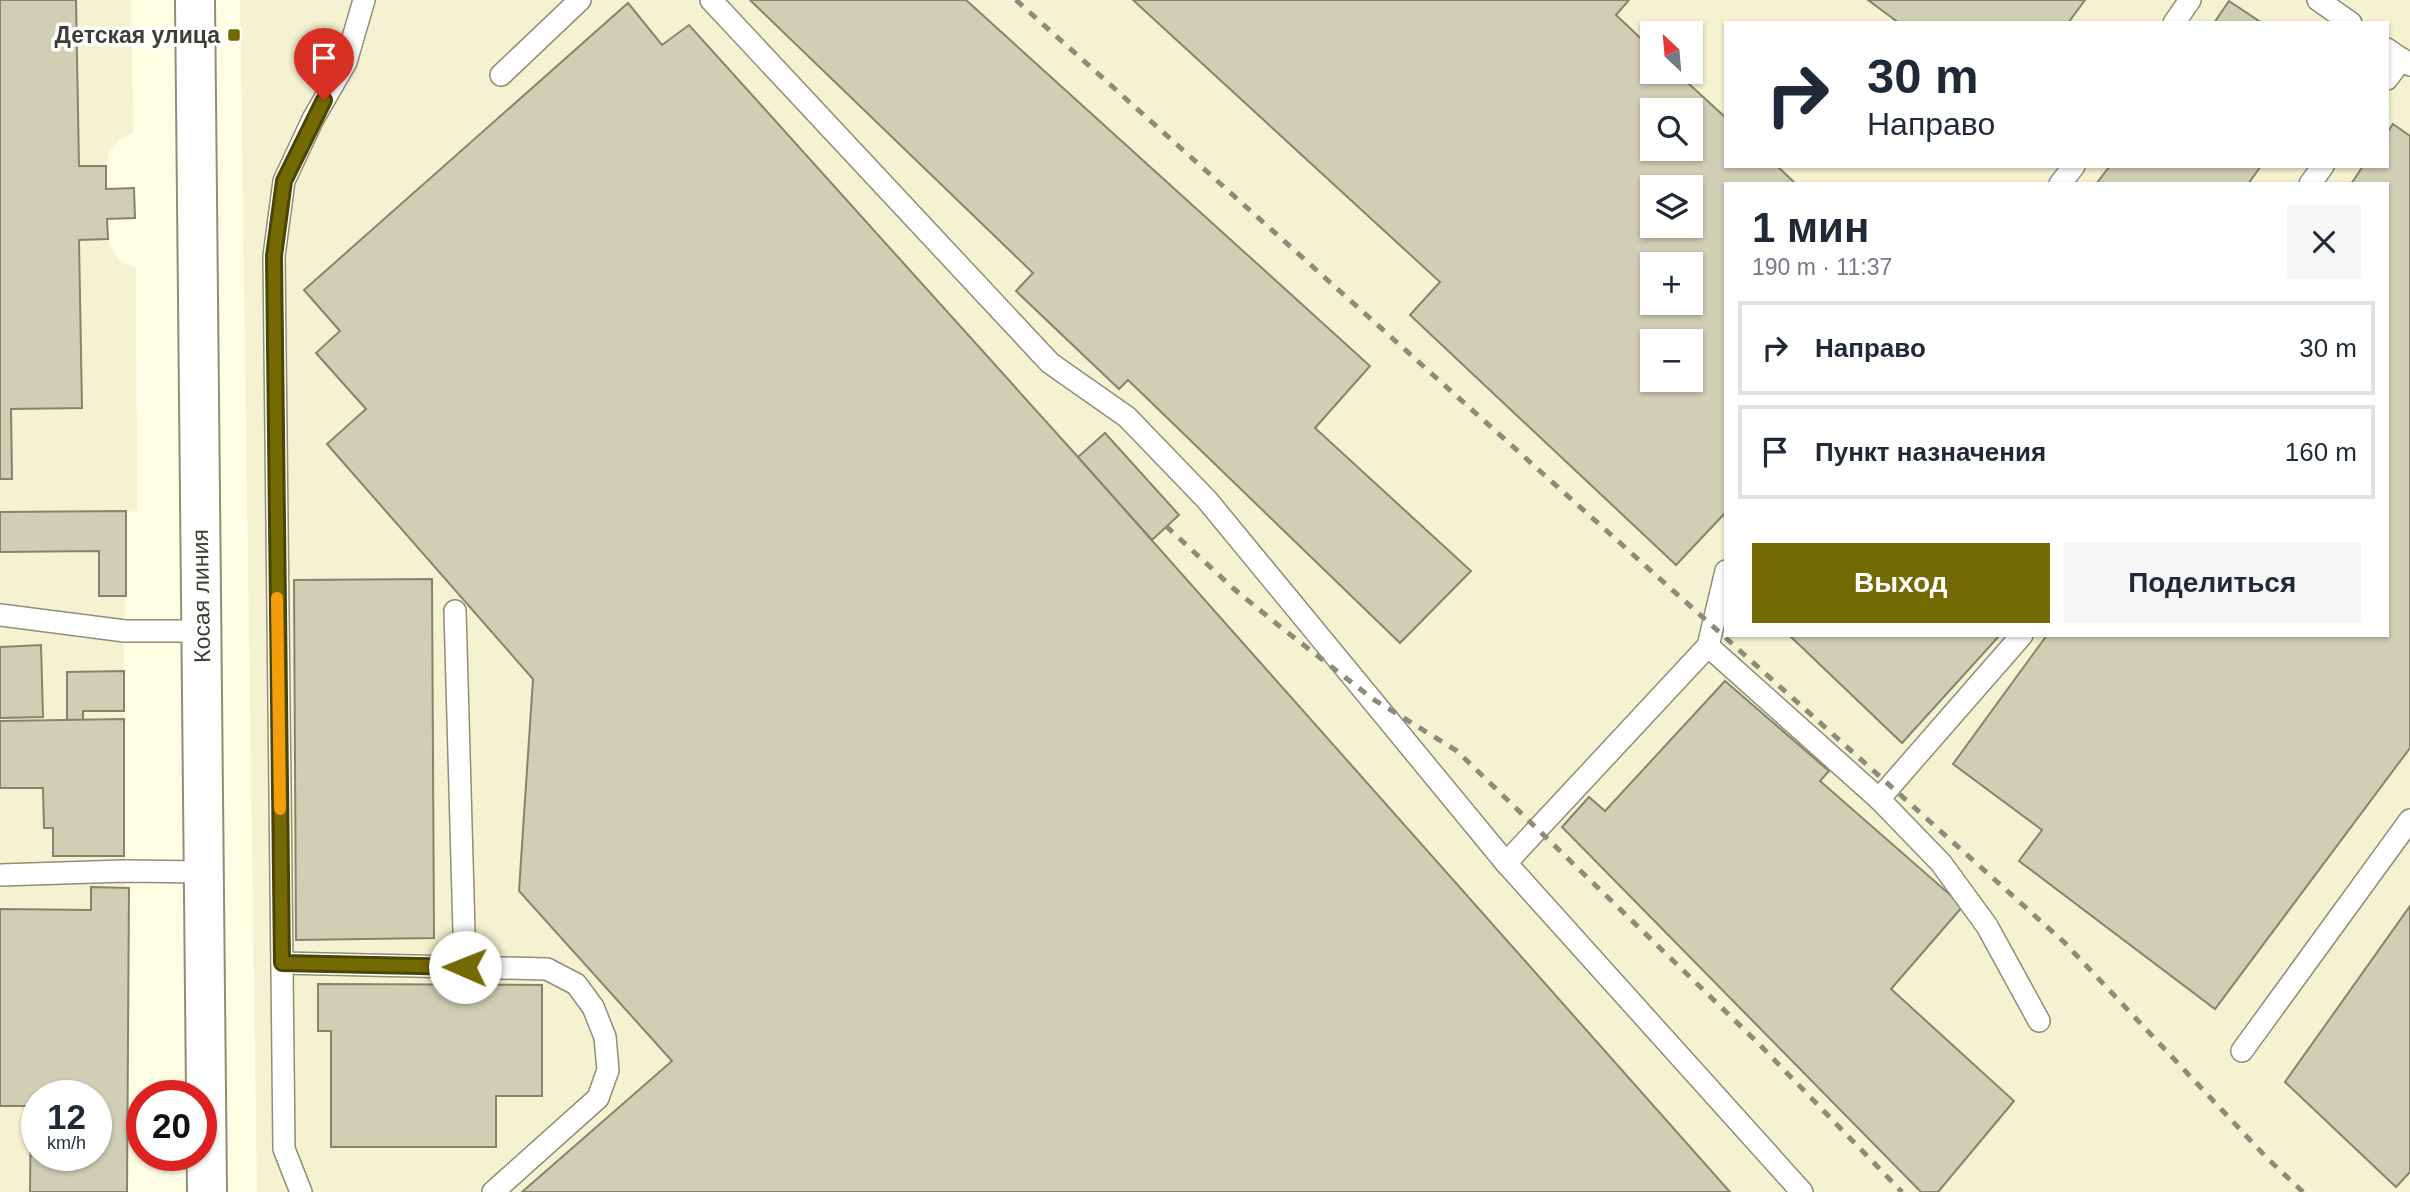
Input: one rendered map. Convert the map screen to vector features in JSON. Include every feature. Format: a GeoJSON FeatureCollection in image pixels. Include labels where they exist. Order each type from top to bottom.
{"type":"FeatureCollection","features":[{"type":"Feature","properties":{"kind":"street","name":"Косая линия"},"geometry":{"type":"LineString","coordinates":[[195,0],[207,1192]]}},
{"type":"Feature","properties":{"kind":"lane"},"geometry":{"type":"LineString","coordinates":[[301,1192],[284,1149],[274,256],[284,181],[313,119],[346,62],[364,0]]}},
{"type":"Feature","properties":{"kind":"lane"},"geometry":{"type":"LineString","coordinates":[[500,75],[580,0]]}},
{"type":"Feature","properties":{"kind":"lane"},"geometry":{"type":"LineString","coordinates":[[711,0],[1050,363],[1127,417],[1207,499],[1506,863],[1802,1192]]}},
{"type":"Feature","properties":{"kind":"lane"},"geometry":{"type":"LineString","coordinates":[[2175,21],[2190,0]]}},
{"type":"Feature","properties":{"kind":"lane"},"geometry":{"type":"LineString","coordinates":[[2318,0],[2348,21]]}},
{"type":"Feature","properties":{"kind":"lane"},"geometry":{"type":"LineString","coordinates":[[2389,76],[2400,57]]}},
{"type":"Feature","properties":{"kind":"lane"},"geometry":{"type":"LineString","coordinates":[[2062,182],[2072,168]]}},
{"type":"Feature","properties":{"kind":"lane"},"geometry":{"type":"LineString","coordinates":[[1506,863],[1708,646],[1724,579]]}},
{"type":"Feature","properties":{"kind":"lane"},"geometry":{"type":"LineString","coordinates":[[455,611],[465,967]]}},
{"type":"Feature","properties":{"kind":"lane"},"geometry":{"type":"LineString","coordinates":[[0,615],[125,631],[202,631]]}},
{"type":"Feature","properties":{"kind":"lane"},"geometry":{"type":"LineString","coordinates":[[1879,799],[2020,637]]}},
{"type":"Feature","properties":{"kind":"lane"},"geometry":{"type":"LineString","coordinates":[[1708,646],[1879,799],[1941,863],[1987,926],[2039,1021]]}},
{"type":"Feature","properties":{"kind":"lane"},"geometry":{"type":"LineString","coordinates":[[2242,1051],[2410,820]]}},
{"type":"Feature","properties":{"kind":"lane"},"geometry":{"type":"LineString","coordinates":[[0,875],[124,871],[205,872]]}},
{"type":"Feature","properties":{"kind":"lane"},"geometry":{"type":"LineString","coordinates":[[282,963],[547,969],[576,984],[593,1007],[605,1037],[608,1070],[598,1098],[493,1192]]}},
{"type":"Feature","properties":{"kind":"shaded area"},"geometry":{"type":"Polygon","coordinates":[[[0,0],[131,0],[133,133],[120,139],[109,150],[106,166],[107,189],[134,188],[135,218],[107,219],[108,239],[114,254],[123,263],[136,268],[137,511],[126,512],[124,671],[125,888],[129,888],[127,1192],[0,1192],[0,0]]]}},
{"type":"Feature","properties":{"kind":"shaded area"},"geometry":{"type":"Polygon","coordinates":[[[240,0],[2410,0],[2410,1192],[257,1192],[240,0]]]}},
{"type":"Feature","properties":{"kind":"building"},"geometry":{"type":"Polygon","coordinates":[[[0,0],[76,0],[79,166],[106,166],[106,189],[134,188],[135,218],[107,219],[108,239],[79,240],[82,408],[11,409],[12,479],[0,479],[0,0]]]}},
{"type":"Feature","properties":{"kind":"building"},"geometry":{"type":"Polygon","coordinates":[[[750,0],[966,0],[1370,366],[1315,428],[1471,571],[1400,643],[1128,380],[1119,389],[1016,291],[1033,273],[750,0]]]}},
{"type":"Feature","properties":{"kind":"building"},"geometry":{"type":"Polygon","coordinates":[[[1133,0],[1629,0],[1616,15],[1640,38],[1640,84],[1689,84],[1724,116],[1724,168],[1779,168],[1794,182],[1724,182],[1724,514],[1676,565],[1410,315],[1440,282],[1133,0]]]}},
{"type":"Feature","properties":{"kind":"building"},"geometry":{"type":"Polygon","coordinates":[[[1868,0],[2085,0],[2069,21],[1896,21],[1868,0]]]}},
{"type":"Feature","properties":{"kind":"building"},"geometry":{"type":"Polygon","coordinates":[[[2229,1],[2259,21],[2215,21],[2229,1]]]}},
{"type":"Feature","properties":{"kind":"building"},"geometry":{"type":"Polygon","coordinates":[[[628,3],[662,45],[689,25],[1078,457],[1730,1192],[522,1192],[672,1061],[519,891],[533,679],[327,444],[366,409],[316,353],[340,331],[304,290],[628,3]]]}},
{"type":"Feature","properties":{"kind":"building"},"geometry":{"type":"Polygon","coordinates":[[[2393,124],[2410,136],[2410,748],[2215,1009],[2019,861],[2042,830],[1953,764],[2046,637],[2389,637],[2389,182],[2352,182],[2362,168],[2389,168],[2389,130],[2393,124]]]}},
{"type":"Feature","properties":{"kind":"building"},"geometry":{"type":"Polygon","coordinates":[[[2108,168],[2260,168],[2249,182],[2098,182],[2108,168]]]}},
{"type":"Feature","properties":{"kind":"building"},"geometry":{"type":"Polygon","coordinates":[[[1105,433],[1179,515],[1152,540],[1078,457],[1105,433]]]}},
{"type":"Feature","properties":{"kind":"building"},"geometry":{"type":"Polygon","coordinates":[[[126,511],[126,596],[99,596],[99,551],[0,552],[0,512],[126,511]]]}},
{"type":"Feature","properties":{"kind":"building"},"geometry":{"type":"Polygon","coordinates":[[[432,579],[434,938],[296,940],[294,580],[432,579]]]}},
{"type":"Feature","properties":{"kind":"building"},"geometry":{"type":"Polygon","coordinates":[[[1791,637],[1998,637],[1902,743],[1791,637]]]}},
{"type":"Feature","properties":{"kind":"building"},"geometry":{"type":"Polygon","coordinates":[[[41,645],[43,717],[0,718],[0,647],[41,645]]]}},
{"type":"Feature","properties":{"kind":"building"},"geometry":{"type":"Polygon","coordinates":[[[124,671],[124,711],[83,711],[83,720],[67,720],[67,672],[124,671]]]}},
{"type":"Feature","properties":{"kind":"building"},"geometry":{"type":"Polygon","coordinates":[[[1725,681],[1829,771],[1820,781],[1963,906],[1891,989],[2014,1101],[1938,1192],[1921,1192],[1562,827],[1589,797],[1605,811],[1725,681]]]}},
{"type":"Feature","properties":{"kind":"building"},"geometry":{"type":"Polygon","coordinates":[[[124,719],[124,856],[53,856],[53,828],[44,828],[43,788],[0,788],[0,721],[124,719]]]}},
{"type":"Feature","properties":{"kind":"building"},"geometry":{"type":"Polygon","coordinates":[[[91,887],[129,888],[127,1192],[30,1192],[30,1171],[112,1171],[112,1080],[21,1080],[21,1106],[0,1106],[0,909],[91,910],[91,887]]]}},
{"type":"Feature","properties":{"kind":"building"},"geometry":{"type":"Polygon","coordinates":[[[2410,906],[2410,1172],[2396,1187],[2285,1082],[2410,906]]]}},
{"type":"Feature","properties":{"kind":"building"},"geometry":{"type":"Polygon","coordinates":[[[318,984],[542,985],[542,1096],[496,1096],[496,1147],[331,1147],[331,1031],[318,1031],[318,984]]]}},
{"type":"Feature","properties":{"kind":"railway"},"geometry":{"type":"LineString","coordinates":[[1016,0],[1724,636]]}},
{"type":"Feature","properties":{"kind":"railway"},"geometry":{"type":"LineString","coordinates":[[1166,526],[1234,589],[1373,699],[1457,751],[1758,1043],[1902,1192]]}},
{"type":"Feature","properties":{"kind":"railway"},"geometry":{"type":"LineString","coordinates":[[1725,637],[2064,942],[2268,1159],[2303,1192]]}},
{"type":"Feature","properties":{"kind":"slow traffic"},"geometry":{"type":"LineString","coordinates":[[277,598],[280,809]]}},
{"type":"Feature","properties":{"kind":"place","name":"Детская улица"},"geometry":{"type":"Point","coordinates":[234,35]}},
{"type":"Feature","properties":{"kind":"route"},"geometry":{"type":"LineString","coordinates":[[324,100],[284,181],[274,256],[282,963],[465,967]]}}]}
